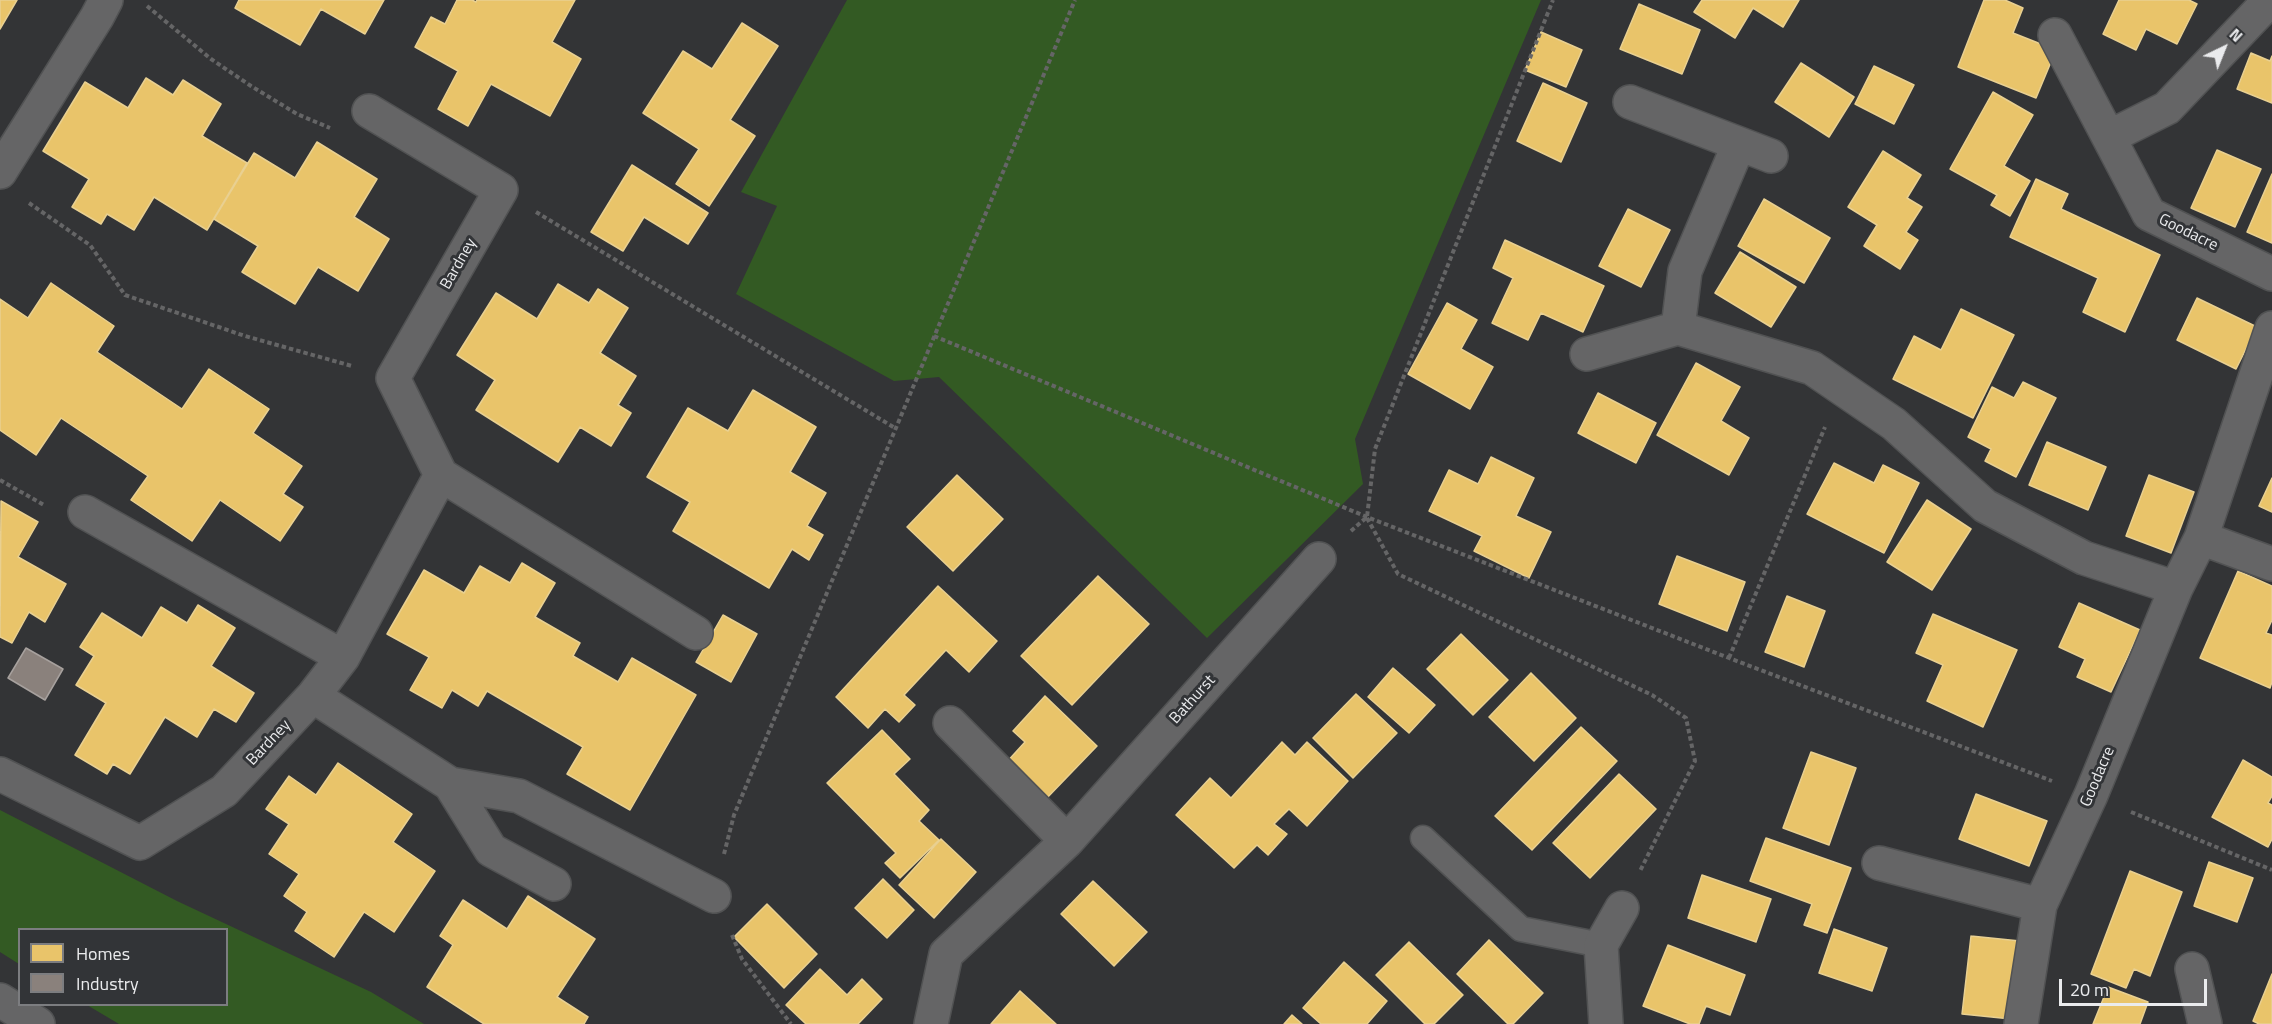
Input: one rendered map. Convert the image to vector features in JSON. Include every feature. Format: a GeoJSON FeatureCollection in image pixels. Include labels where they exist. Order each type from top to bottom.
{"type":"FeatureCollection","features":[{"type":"Feature","properties":{"kind":"street"},"geometry":{"type":"LineString","coordinates":[[0,172],[106,0]]}},
{"type":"Feature","properties":{"kind":"street"},"geometry":{"type":"LineString","coordinates":[[2109,137],[2168,108],[2270,0]]}},
{"type":"Feature","properties":{"kind":"street","name":"Goodacre"},"geometry":{"type":"LineString","coordinates":[[2055,34],[2149,214],[2272,274]]}},
{"type":"Feature","properties":{"kind":"street"},"geometry":{"type":"LineString","coordinates":[[1630,102],[1771,156]]}},
{"type":"Feature","properties":{"kind":"street"},"geometry":{"type":"LineString","coordinates":[[369,111],[501,190]]}},
{"type":"Feature","properties":{"kind":"street"},"geometry":{"type":"LineString","coordinates":[[1678,328],[1685,271],[1739,144]]}},
{"type":"Feature","properties":{"kind":"street","name":"Bardney"},"geometry":{"type":"LineString","coordinates":[[393,378],[501,190]]}},
{"type":"Feature","properties":{"kind":"street"},"geometry":{"type":"LineString","coordinates":[[1587,354],[1678,328],[1812,368],[1894,424],[1985,507],[2084,558],[2176,588]]}},
{"type":"Feature","properties":{"kind":"street","name":"Goodacre"},"geometry":{"type":"LineString","coordinates":[[2021,1024],[2040,905],[2091,795],[2176,588],[2201,538],[2272,328]]}},
{"type":"Feature","properties":{"kind":"street"},"geometry":{"type":"LineString","coordinates":[[393,378],[441,475],[696,633]]}},
{"type":"Feature","properties":{"kind":"street","name":"Bardney"},"geometry":{"type":"LineString","coordinates":[[0,774],[140,843],[224,791],[313,696],[344,657],[441,475]]}},
{"type":"Feature","properties":{"kind":"street"},"geometry":{"type":"LineString","coordinates":[[85,512],[344,657]]}},
{"type":"Feature","properties":{"kind":"street"},"geometry":{"type":"LineString","coordinates":[[2201,538],[2272,564]]}},
{"type":"Feature","properties":{"kind":"street","name":"Bathurst"},"geometry":{"type":"LineString","coordinates":[[931,1024],[946,954],[1067,841],[1319,559]]}},
{"type":"Feature","properties":{"kind":"street"},"geometry":{"type":"LineString","coordinates":[[313,696],[450,784],[519,796],[714,896]]}},
{"type":"Feature","properties":{"kind":"street"},"geometry":{"type":"LineString","coordinates":[[950,723],[1067,841]]}},
{"type":"Feature","properties":{"kind":"street"},"geometry":{"type":"LineString","coordinates":[[450,784],[491,850],[554,884]]}},
{"type":"Feature","properties":{"kind":"street"},"geometry":{"type":"LineString","coordinates":[[1879,863],[2040,905]]}},
{"type":"Feature","properties":{"kind":"street"},"geometry":{"type":"LineString","coordinates":[[1606,1024],[1601,945],[1622,908]]}},
{"type":"Feature","properties":{"kind":"street"},"geometry":{"type":"LineString","coordinates":[[2192,969],[2205,1024]]}},
{"type":"Feature","properties":{"kind":"street"},"geometry":{"type":"LineString","coordinates":[[0,1000],[38,1024]]}},
{"type":"Feature","properties":{"kind":"lane"},"geometry":{"type":"LineString","coordinates":[[1423,838],[1521,929],[1601,945]]}},
{"type":"Feature","properties":{"kind":"path"},"geometry":{"type":"LineString","coordinates":[[140,0],[211,59],[297,114],[333,129],[369,111]]}},
{"type":"Feature","properties":{"kind":"path"},"geometry":{"type":"LineString","coordinates":[[790,1024],[742,959],[714,896],[734,815],[1075,0]]}},
{"type":"Feature","properties":{"kind":"path"},"geometry":{"type":"LineString","coordinates":[[1553,0],[1375,449],[1367,517],[1398,574],[1652,695],[1686,718],[1695,762],[1622,908]]}},
{"type":"Feature","properties":{"kind":"path"},"geometry":{"type":"LineString","coordinates":[[501,190],[895,428]]}},
{"type":"Feature","properties":{"kind":"path"},"geometry":{"type":"LineString","coordinates":[[27,202],[90,245],[125,295],[245,336],[393,378]]}},
{"type":"Feature","properties":{"kind":"path"},"geometry":{"type":"LineString","coordinates":[[934,336],[1367,517],[1729,658],[2091,795],[2272,870]]}},
{"type":"Feature","properties":{"kind":"path"},"geometry":{"type":"LineString","coordinates":[[1729,658],[1842,388]]}},
{"type":"Feature","properties":{"kind":"path"},"geometry":{"type":"LineString","coordinates":[[1319,559],[1367,517]]}},
{"type":"Feature","properties":{"kind":"green space"},"geometry":{"type":"Polygon","coordinates":[[[847,0],[1541,0],[1355,439],[1363,484],[1207,638],[939,377],[894,381],[736,294],[777,206],[741,192],[847,0]]]}},
{"type":"Feature","properties":{"kind":"green space"},"geometry":{"type":"Polygon","coordinates":[[[0,810],[177,901],[371,992],[424,1024],[119,1024],[89,1006],[228,1006],[228,928],[18,928],[18,963],[0,952],[0,810]]]}},
{"type":"Feature","properties":{"kind":"building: Homes"},"geometry":{"type":"Polygon","coordinates":[[[0,0],[17,0],[0,29],[0,0]]]}},
{"type":"Feature","properties":{"kind":"building: Homes"},"geometry":{"type":"Polygon","coordinates":[[[239,0],[384,0],[365,34],[321,9],[300,45],[235,8],[239,0]]]}},
{"type":"Feature","properties":{"kind":"building: Homes"},"geometry":{"type":"Polygon","coordinates":[[[457,0],[476,2],[477,0],[575,0],[552,42],[581,59],[550,116],[491,84],[468,126],[438,109],[458,71],[415,47],[431,17],[445,24],[457,0]]]}},
{"type":"Feature","properties":{"kind":"building: Homes"},"geometry":{"type":"Polygon","coordinates":[[[1702,0],[1799,0],[1783,27],[1753,8],[1735,38],[1694,12],[1702,0]]]}},
{"type":"Feature","properties":{"kind":"building: Homes"},"geometry":{"type":"Polygon","coordinates":[[[1984,0],[2005,0],[2023,8],[2013,33],[2056,50],[2036,98],[1958,67],[1984,0]]]}},
{"type":"Feature","properties":{"kind":"building: Homes"},"geometry":{"type":"Polygon","coordinates":[[[2119,0],[2189,0],[2197,4],[2177,44],[2146,29],[2136,50],[2103,34],[2119,0]]]}},
{"type":"Feature","properties":{"kind":"building: Homes"},"geometry":{"type":"Polygon","coordinates":[[[1639,4],[1700,30],[1682,74],[1620,49],[1639,4]]]}},
{"type":"Feature","properties":{"kind":"building: Homes"},"geometry":{"type":"Polygon","coordinates":[[[742,23],[778,46],[730,120],[755,136],[709,206],[676,184],[699,149],[643,113],[683,51],[712,69],[742,23]]]}},
{"type":"Feature","properties":{"kind":"building: Homes"},"geometry":{"type":"Polygon","coordinates":[[[1541,32],[1582,50],[1566,87],[1525,70],[1541,32]]]}},
{"type":"Feature","properties":{"kind":"building: Homes"},"geometry":{"type":"Polygon","coordinates":[[[2251,53],[2270,61],[2272,56],[2272,103],[2237,89],[2251,53]]]}},
{"type":"Feature","properties":{"kind":"building: Homes"},"geometry":{"type":"Polygon","coordinates":[[[1801,63],[1854,97],[1829,137],[1775,102],[1801,63]]]}},
{"type":"Feature","properties":{"kind":"building: Homes"},"geometry":{"type":"Polygon","coordinates":[[[1874,66],[1914,85],[1894,124],[1855,104],[1874,66]]]}},
{"type":"Feature","properties":{"kind":"building: Homes"},"geometry":{"type":"Polygon","coordinates":[[[146,78],[173,95],[183,80],[221,104],[202,136],[247,163],[207,230],[154,197],[134,230],[107,214],[101,224],[72,207],[89,179],[43,151],[85,82],[128,108],[146,78]]]}},
{"type":"Feature","properties":{"kind":"building: Homes"},"geometry":{"type":"Polygon","coordinates":[[[1543,83],[1587,103],[1561,162],[1517,141],[1543,83]]]}},
{"type":"Feature","properties":{"kind":"building: Homes"},"geometry":{"type":"Polygon","coordinates":[[[1993,92],[2033,115],[2004,166],[2030,181],[2010,216],[1991,205],[1997,195],[1950,169],[1993,92]]]}},
{"type":"Feature","properties":{"kind":"building: Homes"},"geometry":{"type":"Polygon","coordinates":[[[317,142],[377,179],[354,217],[389,239],[358,291],[318,267],[295,304],[242,272],[258,246],[214,219],[254,153],[295,178],[317,142]]]}},
{"type":"Feature","properties":{"kind":"building: Homes"},"geometry":{"type":"Polygon","coordinates":[[[2217,150],[2261,169],[2235,227],[2191,208],[2217,150]]]}},
{"type":"Feature","properties":{"kind":"building: Homes"},"geometry":{"type":"Polygon","coordinates":[[[1883,151],[1921,175],[1907,198],[1922,207],[1906,232],[1918,240],[1900,269],[1864,246],[1877,225],[1848,207],[1883,151]]]}},
{"type":"Feature","properties":{"kind":"building: Homes"},"geometry":{"type":"Polygon","coordinates":[[[632,165],[708,213],[688,244],[644,217],[623,251],[591,232],[632,165]]]}},
{"type":"Feature","properties":{"kind":"building: Homes"},"geometry":{"type":"Polygon","coordinates":[[[2272,174],[2272,243],[2247,232],[2272,174]]]}},
{"type":"Feature","properties":{"kind":"building: Homes"},"geometry":{"type":"Polygon","coordinates":[[[2036,179],[2068,194],[2061,209],[2160,255],[2125,332],[2083,312],[2098,278],[2010,237],[2036,179]]]}},
{"type":"Feature","properties":{"kind":"building: Homes"},"geometry":{"type":"Polygon","coordinates":[[[1764,199],[1830,238],[1804,283],[1738,246],[1764,199]]]}},
{"type":"Feature","properties":{"kind":"building: Homes"},"geometry":{"type":"Polygon","coordinates":[[[1628,209],[1670,230],[1641,287],[1599,266],[1628,209]]]}},
{"type":"Feature","properties":{"kind":"building: Homes"},"geometry":{"type":"Polygon","coordinates":[[[1505,240],[1604,286],[1583,332],[1541,313],[1528,340],[1492,323],[1513,278],[1493,268],[1505,240]]]}},
{"type":"Feature","properties":{"kind":"building: Homes"},"geometry":{"type":"Polygon","coordinates":[[[1740,252],[1796,287],[1771,327],[1715,293],[1740,252]]]}},
{"type":"Feature","properties":{"kind":"building: Homes"},"geometry":{"type":"Polygon","coordinates":[[[51,283],[114,326],[97,352],[182,409],[209,369],[269,409],[253,433],[302,466],[283,494],[303,507],[280,541],[220,500],[192,541],[131,500],[148,476],[61,418],[36,455],[0,430],[0,299],[28,318],[51,283]]]}},
{"type":"Feature","properties":{"kind":"building: Homes"},"geometry":{"type":"Polygon","coordinates":[[[558,284],[589,303],[598,289],[628,308],[600,353],[636,376],[618,405],[631,413],[611,446],[580,427],[558,462],[476,410],[495,380],[457,355],[496,293],[537,319],[558,284]]]}},
{"type":"Feature","properties":{"kind":"building: Homes"},"geometry":{"type":"Polygon","coordinates":[[[2197,298],[2257,327],[2236,369],[2177,340],[2197,298]]]}},
{"type":"Feature","properties":{"kind":"building: Homes"},"geometry":{"type":"Polygon","coordinates":[[[1447,303],[1477,320],[1461,349],[1493,367],[1470,409],[1408,374],[1447,303]]]}},
{"type":"Feature","properties":{"kind":"building: Homes"},"geometry":{"type":"Polygon","coordinates":[[[1961,309],[2014,335],[1973,418],[1893,379],[1914,336],[1941,350],[1961,309]]]}},
{"type":"Feature","properties":{"kind":"building: Homes"},"geometry":{"type":"Polygon","coordinates":[[[1696,363],[1740,387],[1721,421],[1749,438],[1729,475],[1657,435],[1696,363]]]}},
{"type":"Feature","properties":{"kind":"building: Homes"},"geometry":{"type":"Polygon","coordinates":[[[2023,382],[2056,398],[2016,477],[1985,461],[1991,449],[1968,437],[1992,387],[2014,398],[2023,382]]]}},
{"type":"Feature","properties":{"kind":"building: Homes"},"geometry":{"type":"Polygon","coordinates":[[[753,390],[816,427],[790,472],[826,493],[807,526],[823,535],[809,560],[792,549],[769,588],[673,531],[690,502],[647,477],[688,408],[728,431],[753,390]]]}},
{"type":"Feature","properties":{"kind":"building: Homes"},"geometry":{"type":"Polygon","coordinates":[[[1598,393],[1656,423],[1636,463],[1578,433],[1598,393]]]}},
{"type":"Feature","properties":{"kind":"building: Homes"},"geometry":{"type":"Polygon","coordinates":[[[2047,442],[2106,467],[2088,510],[2029,485],[2047,442]]]}},
{"type":"Feature","properties":{"kind":"building: Homes"},"geometry":{"type":"Polygon","coordinates":[[[1491,457],[1534,478],[1516,516],[1551,532],[1529,578],[1474,551],[1482,536],[1429,511],[1449,470],[1478,484],[1491,457]]]}},
{"type":"Feature","properties":{"kind":"building: Homes"},"geometry":{"type":"Polygon","coordinates":[[[1834,463],[1874,483],[1883,465],[1919,483],[1884,553],[1807,514],[1834,463]]]}},
{"type":"Feature","properties":{"kind":"building: Homes"},"geometry":{"type":"Polygon","coordinates":[[[957,475],[1003,519],[953,571],[907,527],[957,475]]]}},
{"type":"Feature","properties":{"kind":"building: Homes"},"geometry":{"type":"Polygon","coordinates":[[[2149,475],[2194,492],[2171,553],[2126,536],[2149,475]]]}},
{"type":"Feature","properties":{"kind":"building: Homes"},"geometry":{"type":"Polygon","coordinates":[[[2272,478],[2272,512],[2259,506],[2272,478]]]}},
{"type":"Feature","properties":{"kind":"building: Homes"},"geometry":{"type":"Polygon","coordinates":[[[1927,500],[1971,529],[1932,590],[1887,562],[1927,500]]]}},
{"type":"Feature","properties":{"kind":"building: Homes"},"geometry":{"type":"Polygon","coordinates":[[[1,501],[38,522],[18,557],[66,584],[45,622],[29,612],[12,643],[0,637],[1,501]]]}},
{"type":"Feature","properties":{"kind":"building: Homes"},"geometry":{"type":"Polygon","coordinates":[[[1677,556],[1745,582],[1727,631],[1659,604],[1677,556]]]}},
{"type":"Feature","properties":{"kind":"building: Homes"},"geometry":{"type":"Polygon","coordinates":[[[522,563],[555,583],[535,617],[580,643],[573,656],[618,682],[632,658],[696,695],[630,810],[567,774],[583,747],[487,691],[478,706],[452,690],[442,708],[410,690],[429,657],[387,634],[424,570],[464,593],[480,566],[510,583],[522,563]]]}},
{"type":"Feature","properties":{"kind":"building: Homes"},"geometry":{"type":"Polygon","coordinates":[[[2238,571],[2272,586],[2272,620],[2266,633],[2272,635],[2270,688],[2200,658],[2238,571]]]}},
{"type":"Feature","properties":{"kind":"building: Homes"},"geometry":{"type":"Polygon","coordinates":[[[1098,576],[1149,624],[1072,705],[1021,656],[1098,576]]]}},
{"type":"Feature","properties":{"kind":"building: Homes"},"geometry":{"type":"Polygon","coordinates":[[[938,586],[997,641],[969,672],[946,650],[904,695],[915,705],[899,722],[885,709],[868,728],[836,697],[938,586]]]}},
{"type":"Feature","properties":{"kind":"building: Homes"},"geometry":{"type":"Polygon","coordinates":[[[1787,596],[1825,611],[1804,667],[1765,652],[1787,596]]]}},
{"type":"Feature","properties":{"kind":"building: Homes"},"geometry":{"type":"Polygon","coordinates":[[[2079,603],[2140,630],[2111,692],[2077,677],[2085,659],[2059,647],[2079,603]]]}},
{"type":"Feature","properties":{"kind":"building: Homes"},"geometry":{"type":"Polygon","coordinates":[[[198,605],[235,628],[211,666],[254,693],[236,722],[214,709],[197,737],[165,717],[130,774],[113,764],[107,774],[75,755],[106,703],[76,685],[94,656],[80,647],[102,613],[142,638],[161,607],[187,623],[198,605]]]}},
{"type":"Feature","properties":{"kind":"building: Homes"},"geometry":{"type":"Polygon","coordinates":[[[1933,614],[2017,650],[1983,727],[1927,701],[1943,665],[1916,653],[1933,614]]]}},
{"type":"Feature","properties":{"kind":"building: Homes"},"geometry":{"type":"Polygon","coordinates":[[[723,615],[757,634],[731,682],[696,662],[723,615]]]}},
{"type":"Feature","properties":{"kind":"building: Homes"},"geometry":{"type":"Polygon","coordinates":[[[1461,634],[1508,680],[1473,715],[1427,669],[1461,634]]]}},
{"type":"Feature","properties":{"kind":"building: Homes"},"geometry":{"type":"Polygon","coordinates":[[[1393,668],[1435,705],[1409,733],[1368,697],[1393,668]]]}},
{"type":"Feature","properties":{"kind":"building: Homes"},"geometry":{"type":"Polygon","coordinates":[[[1531,673],[1576,718],[1534,761],[1489,717],[1531,673]]]}},
{"type":"Feature","properties":{"kind":"building: Homes"},"geometry":{"type":"Polygon","coordinates":[[[1356,694],[1397,733],[1353,778],[1313,738],[1356,694]]]}},
{"type":"Feature","properties":{"kind":"building: Homes"},"geometry":{"type":"Polygon","coordinates":[[[1045,696],[1097,746],[1044,801],[1005,764],[1025,742],[1013,731],[1045,696]]]}},
{"type":"Feature","properties":{"kind":"building: Homes"},"geometry":{"type":"Polygon","coordinates":[[[1581,727],[1617,761],[1532,850],[1495,816],[1581,727]]]}},
{"type":"Feature","properties":{"kind":"building: Homes"},"geometry":{"type":"Polygon","coordinates":[[[882,730],[910,759],[894,774],[929,810],[919,821],[939,840],[900,878],[885,863],[896,853],[827,783],[882,730]]]}},
{"type":"Feature","properties":{"kind":"building: Homes"},"geometry":{"type":"Polygon","coordinates":[[[1282,742],[1295,755],[1307,742],[1348,781],[1307,826],[1289,809],[1274,824],[1287,834],[1268,855],[1257,845],[1234,868],[1176,815],[1210,778],[1231,798],[1282,742]]]}},
{"type":"Feature","properties":{"kind":"building: Homes"},"geometry":{"type":"Polygon","coordinates":[[[1811,752],[1856,768],[1829,845],[1783,828],[1811,752]]]}},
{"type":"Feature","properties":{"kind":"building: Homes"},"geometry":{"type":"Polygon","coordinates":[[[2243,760],[2272,777],[2272,796],[2268,803],[2272,805],[2272,839],[2268,847],[2212,817],[2243,760]]]}},
{"type":"Feature","properties":{"kind":"building: Homes"},"geometry":{"type":"Polygon","coordinates":[[[338,763],[412,814],[393,842],[435,871],[394,932],[364,912],[334,957],[295,931],[307,912],[284,896],[299,874],[269,854],[289,824],[266,809],[289,776],[316,795],[338,763]]]}},
{"type":"Feature","properties":{"kind":"building: Homes"},"geometry":{"type":"Polygon","coordinates":[[[1619,774],[1656,809],[1590,878],[1553,843],[1619,774]]]}},
{"type":"Feature","properties":{"kind":"building: Homes"},"geometry":{"type":"Polygon","coordinates":[[[1976,794],[2047,821],[2029,866],[1959,839],[1976,794]]]}},
{"type":"Feature","properties":{"kind":"building: Homes"},"geometry":{"type":"Polygon","coordinates":[[[1766,838],[1851,868],[1827,933],[1804,925],[1812,904],[1750,881],[1766,838]]]}},
{"type":"Feature","properties":{"kind":"building: Homes"},"geometry":{"type":"Polygon","coordinates":[[[941,839],[976,872],[934,918],[899,885],[941,839]]]}},
{"type":"Feature","properties":{"kind":"building: Homes"},"geometry":{"type":"Polygon","coordinates":[[[2209,862],[2253,878],[2237,922],[2194,906],[2209,862]]]}},
{"type":"Feature","properties":{"kind":"building: Homes"},"geometry":{"type":"Polygon","coordinates":[[[2130,871],[2182,892],[2150,976],[2134,969],[2126,988],[2091,974],[2130,871]]]}},
{"type":"Feature","properties":{"kind":"building: Homes"},"geometry":{"type":"Polygon","coordinates":[[[1702,875],[1771,899],[1756,942],[1688,918],[1702,875]]]}},
{"type":"Feature","properties":{"kind":"building: Homes"},"geometry":{"type":"Polygon","coordinates":[[[883,879],[914,910],[887,938],[855,908],[883,879]]]}},
{"type":"Feature","properties":{"kind":"building: Homes"},"geometry":{"type":"Polygon","coordinates":[[[1093,881],[1147,932],[1114,966],[1061,914],[1093,881]]]}},
{"type":"Feature","properties":{"kind":"building: Homes"},"geometry":{"type":"Polygon","coordinates":[[[528,896],[595,939],[557,997],[588,1017],[584,1024],[484,1024],[427,987],[453,945],[440,936],[463,900],[507,929],[528,896]]]}},
{"type":"Feature","properties":{"kind":"building: Homes"},"geometry":{"type":"Polygon","coordinates":[[[767,904],[817,954],[784,988],[734,937],[767,904]]]}},
{"type":"Feature","properties":{"kind":"building: Homes"},"geometry":{"type":"Polygon","coordinates":[[[1834,929],[1887,948],[1872,991],[1819,973],[1834,929]]]}},
{"type":"Feature","properties":{"kind":"building: Homes"},"geometry":{"type":"Polygon","coordinates":[[[1971,936],[2020,941],[2011,1019],[1962,1014],[1971,936]]]}},
{"type":"Feature","properties":{"kind":"building: Homes"},"geometry":{"type":"Polygon","coordinates":[[[1489,940],[1543,993],[1513,1024],[1508,1024],[1457,974],[1489,940]]]}},
{"type":"Feature","properties":{"kind":"building: Homes"},"geometry":{"type":"Polygon","coordinates":[[[1409,942],[1463,995],[1434,1024],[1425,1024],[1376,975],[1409,942]]]}},
{"type":"Feature","properties":{"kind":"building: Homes"},"geometry":{"type":"Polygon","coordinates":[[[1668,945],[1745,975],[1730,1015],[1706,1006],[1699,1024],[1690,1024],[1643,1006],[1668,945]]]}},
{"type":"Feature","properties":{"kind":"building: Homes"},"geometry":{"type":"Polygon","coordinates":[[[1344,962],[1387,1001],[1367,1024],[1321,1024],[1303,1008],[1344,962]]]}},
{"type":"Feature","properties":{"kind":"building: Homes"},"geometry":{"type":"Polygon","coordinates":[[[820,969],[847,995],[862,979],[882,999],[858,1024],[806,1024],[786,1005],[820,969]]]}},
{"type":"Feature","properties":{"kind":"building: Homes"},"geometry":{"type":"Polygon","coordinates":[[[2272,974],[2272,1024],[2259,1024],[2253,1021],[2272,974]]]}},
{"type":"Feature","properties":{"kind":"building: Homes"},"geometry":{"type":"Polygon","coordinates":[[[2108,987],[2148,1002],[2140,1024],[2093,1024],[2108,987]]]}},
{"type":"Feature","properties":{"kind":"building: Homes"},"geometry":{"type":"Polygon","coordinates":[[[1020,991],[1056,1024],[991,1024],[1020,991]]]}},
{"type":"Feature","properties":{"kind":"building: Homes"},"geometry":{"type":"Polygon","coordinates":[[[1292,1015],[1302,1024],[1284,1024],[1292,1015]]]}},
{"type":"Feature","properties":{"kind":"building: Industry"},"geometry":{"type":"Polygon","coordinates":[[[26,648],[63,669],[45,700],[8,678],[26,648]]]}}]}
